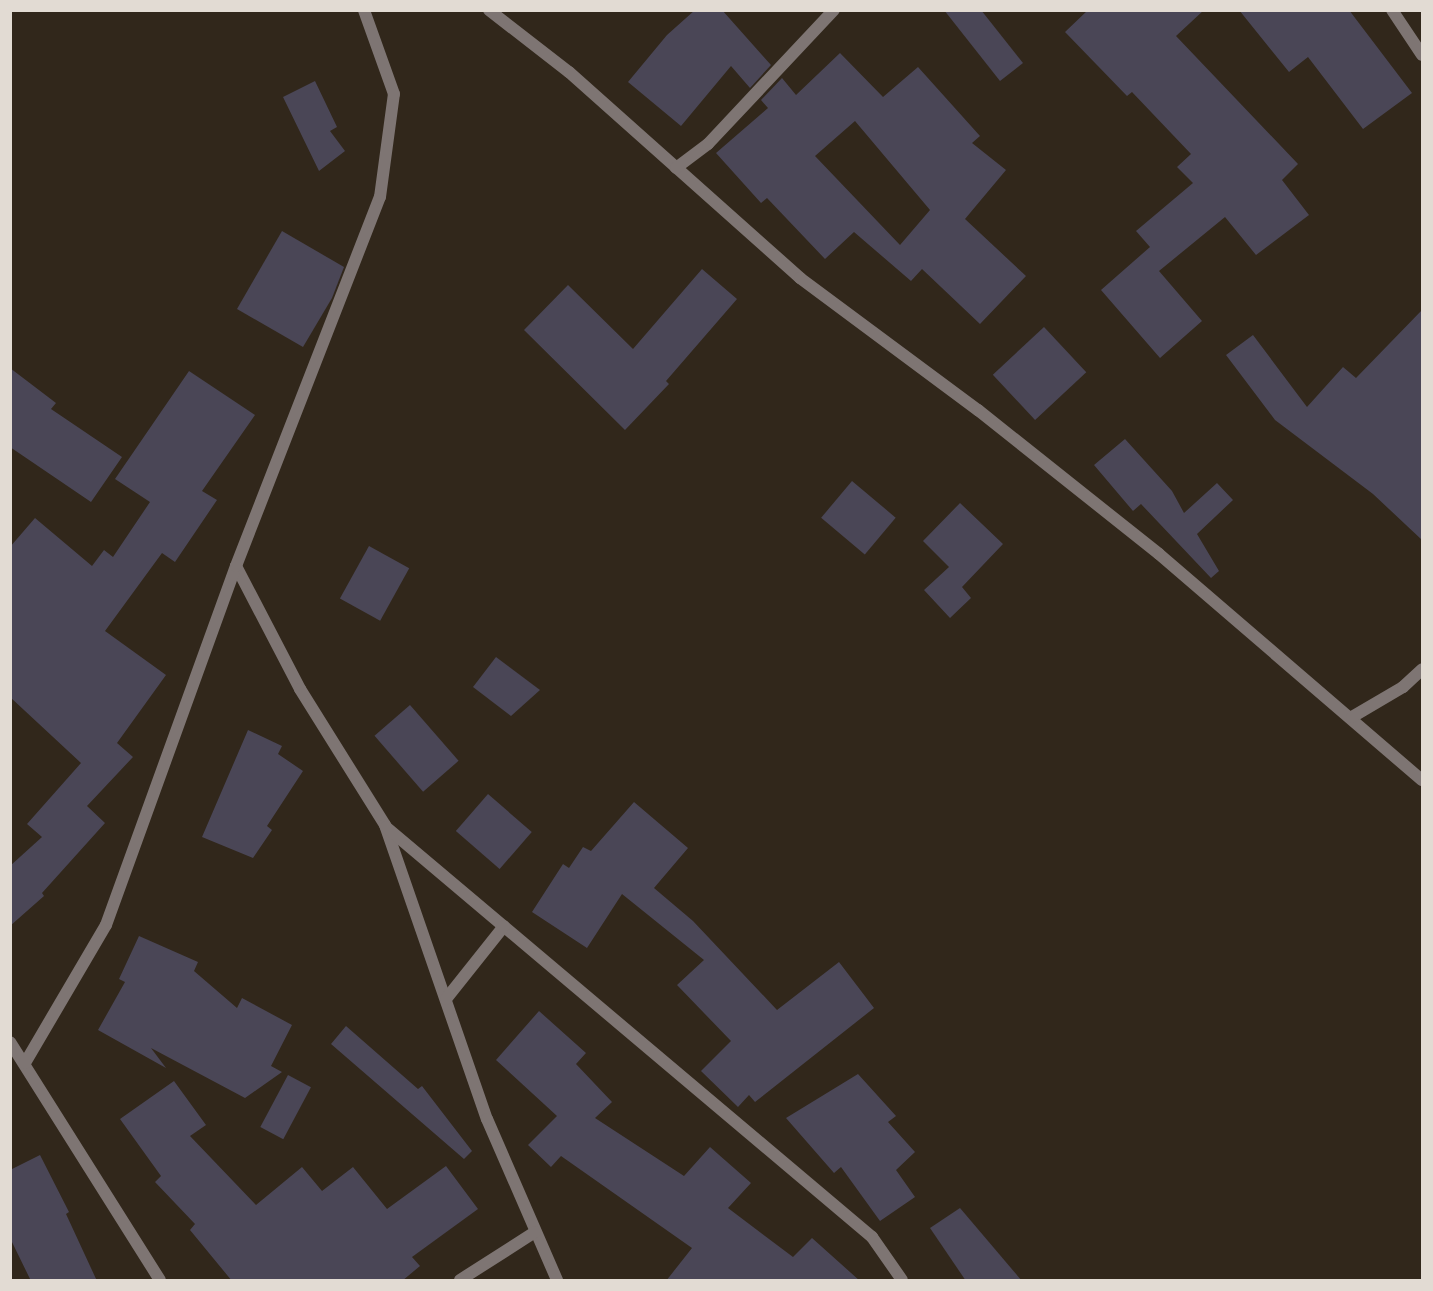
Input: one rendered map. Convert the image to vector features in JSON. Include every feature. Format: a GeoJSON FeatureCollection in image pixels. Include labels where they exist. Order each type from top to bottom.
{"type":"FeatureCollection","features":[{"type":"Feature","properties":{"kind":"street"},"geometry":{"type":"LineString","coordinates":[[25,1064],[106,925],[236,566],[380,197],[394,94],[364,10]]}},
{"type":"Feature","properties":{"kind":"street"},"geometry":{"type":"LineString","coordinates":[[489,10],[569,72],[800,278],[978,410],[1159,554],[1352,717],[1422,780]]}},
{"type":"Feature","properties":{"kind":"street"},"geometry":{"type":"LineString","coordinates":[[676,168],[708,144],[834,10]]}},
{"type":"Feature","properties":{"kind":"street"},"geometry":{"type":"LineString","coordinates":[[1392,10],[1422,55]]}},
{"type":"Feature","properties":{"kind":"street"},"geometry":{"type":"LineString","coordinates":[[236,566],[300,689],[385,825],[487,1119],[556,1281]]}},
{"type":"Feature","properties":{"kind":"street"},"geometry":{"type":"LineString","coordinates":[[1352,717],[1403,687],[1422,669]]}},
{"type":"Feature","properties":{"kind":"street"},"geometry":{"type":"LineString","coordinates":[[385,825],[872,1237],[902,1281]]}},
{"type":"Feature","properties":{"kind":"street"},"geometry":{"type":"LineString","coordinates":[[446,999],[504,926]]}},
{"type":"Feature","properties":{"kind":"street"},"geometry":{"type":"LineString","coordinates":[[10,1042],[160,1281]]}},
{"type":"Feature","properties":{"kind":"street"},"geometry":{"type":"LineString","coordinates":[[460,1281],[535,1232]]}},
{"type":"Feature","properties":{"kind":"building"},"geometry":{"type":"Polygon","coordinates":[[[695,10],[722,10],[771,65],[750,88],[731,66],[681,126],[628,82],[667,35],[695,10]]]}},
{"type":"Feature","properties":{"kind":"building"},"geometry":{"type":"Polygon","coordinates":[[[944,10],[981,10],[1023,63],[1000,81],[944,10]]]}},
{"type":"Feature","properties":{"kind":"building"},"geometry":{"type":"Polygon","coordinates":[[[1088,10],[1204,10],[1176,36],[1298,164],[1282,180],[1309,215],[1256,255],[1225,217],[1159,271],[1202,321],[1160,358],[1101,290],[1150,247],[1136,231],[1193,183],[1177,167],[1191,154],[1132,92],[1127,96],[1065,32],[1088,10]]]}},
{"type":"Feature","properties":{"kind":"building"},"geometry":{"type":"Polygon","coordinates":[[[1239,10],[1349,10],[1412,93],[1363,129],[1308,57],[1289,72],[1239,10]]]}},
{"type":"Feature","properties":{"kind":"building"},"geometry":{"type":"Polygon","coordinates":[[[840,53],[883,97],[918,67],[980,136],[972,143],[1006,170],[965,219],[1026,276],[980,324],[922,269],[911,281],[854,232],[825,259],[767,198],[761,203],[716,153],[768,108],[761,100],[782,78],[796,95],[840,53]],[[855,121],[815,156],[900,245],[930,210],[855,121]]]}},
{"type":"Feature","properties":{"kind":"building"},"geometry":{"type":"Polygon","coordinates":[[[315,81],[337,127],[330,131],[345,151],[319,171],[283,97],[315,81]]]}},
{"type":"Feature","properties":{"kind":"building"},"geometry":{"type":"Polygon","coordinates":[[[282,231],[344,267],[332,298],[303,347],[237,309],[282,231]]]}},
{"type":"Feature","properties":{"kind":"building"},"geometry":{"type":"Polygon","coordinates":[[[702,269],[737,299],[666,381],[669,384],[625,430],[524,330],[568,285],[633,349],[702,269]]]}},
{"type":"Feature","properties":{"kind":"building"},"geometry":{"type":"Polygon","coordinates":[[[1422,310],[1422,540],[1373,494],[1275,420],[1226,355],[1253,335],[1307,407],[1343,367],[1356,378],[1422,310]]]}},
{"type":"Feature","properties":{"kind":"building"},"geometry":{"type":"Polygon","coordinates":[[[1044,327],[1086,372],[1035,420],[993,375],[1044,327]]]}},
{"type":"Feature","properties":{"kind":"building"},"geometry":{"type":"Polygon","coordinates":[[[10,368],[56,403],[51,409],[122,457],[91,502],[10,447],[10,368]]]}},
{"type":"Feature","properties":{"kind":"building"},"geometry":{"type":"Polygon","coordinates":[[[189,371],[255,415],[202,491],[217,500],[175,562],[162,553],[105,631],[166,675],[117,743],[133,757],[87,806],[105,823],[42,893],[44,896],[10,926],[10,866],[42,837],[27,824],[81,763],[10,697],[10,547],[35,518],[92,566],[104,550],[113,557],[150,502],[115,479],[189,371]]]}},
{"type":"Feature","properties":{"kind":"building"},"geometry":{"type":"Polygon","coordinates":[[[1125,439],[1172,491],[1184,513],[1217,483],[1233,500],[1197,534],[1219,571],[1211,578],[1141,504],[1133,511],[1094,465],[1125,439]]]}},
{"type":"Feature","properties":{"kind":"building"},"geometry":{"type":"Polygon","coordinates":[[[852,481],[896,518],[865,554],[821,518],[852,481]]]}},
{"type":"Feature","properties":{"kind":"building"},"geometry":{"type":"Polygon","coordinates":[[[960,503],[1003,544],[962,587],[971,598],[950,618],[924,590],[949,567],[923,541],[960,503]]]}},
{"type":"Feature","properties":{"kind":"building"},"geometry":{"type":"Polygon","coordinates":[[[369,546],[409,568],[380,621],[340,598],[369,546]]]}},
{"type":"Feature","properties":{"kind":"building"},"geometry":{"type":"Polygon","coordinates":[[[496,657],[540,690],[511,716],[473,687],[496,657]]]}},
{"type":"Feature","properties":{"kind":"building"},"geometry":{"type":"Polygon","coordinates":[[[410,705],[459,761],[423,792],[375,736],[410,705]]]}},
{"type":"Feature","properties":{"kind":"building"},"geometry":{"type":"Polygon","coordinates":[[[248,730],[282,746],[278,754],[303,771],[267,826],[272,830],[253,858],[202,837],[248,730]]]}},
{"type":"Feature","properties":{"kind":"building"},"geometry":{"type":"Polygon","coordinates":[[[488,794],[532,832],[500,869],[456,831],[488,794]]]}},
{"type":"Feature","properties":{"kind":"building"},"geometry":{"type":"Polygon","coordinates":[[[634,802],[688,848],[654,888],[693,921],[777,1010],[839,962],[874,1008],[755,1102],[749,1095],[738,1107],[701,1071],[731,1041],[677,985],[704,960],[622,894],[587,948],[532,912],[563,864],[569,868],[583,847],[591,851],[634,802]]]}},
{"type":"Feature","properties":{"kind":"building"},"geometry":{"type":"Polygon","coordinates":[[[139,936],[198,962],[194,971],[237,1008],[242,998],[292,1025],[271,1066],[282,1072],[245,1098],[151,1048],[166,1068],[98,1030],[125,982],[119,979],[139,936]]]}},
{"type":"Feature","properties":{"kind":"building"},"geometry":{"type":"Polygon","coordinates":[[[539,1011],[586,1053],[576,1064],[612,1102],[595,1118],[684,1176],[710,1147],[751,1183],[728,1208],[793,1257],[812,1238],[860,1281],[666,1281],[692,1248],[561,1156],[551,1167],[528,1145],[557,1116],[496,1060],[539,1011]]]}},
{"type":"Feature","properties":{"kind":"building"},"geometry":{"type":"Polygon","coordinates":[[[346,1026],[418,1089],[422,1086],[472,1151],[464,1159],[331,1044],[346,1026]]]}},
{"type":"Feature","properties":{"kind":"building"},"geometry":{"type":"Polygon","coordinates":[[[858,1074],[896,1116],[888,1122],[915,1152],[896,1170],[915,1197],[880,1221],[841,1167],[834,1173],[786,1118],[858,1074]]]}},
{"type":"Feature","properties":{"kind":"building"},"geometry":{"type":"Polygon","coordinates":[[[288,1075],[311,1087],[283,1139],[260,1127],[288,1075]]]}},
{"type":"Feature","properties":{"kind":"building"},"geometry":{"type":"Polygon","coordinates":[[[174,1081],[206,1125],[190,1136],[256,1205],[302,1167],[322,1191],[353,1167],[387,1209],[446,1166],[478,1209],[412,1257],[420,1266],[402,1281],[232,1281],[190,1230],[195,1224],[155,1182],[161,1176],[120,1119],[174,1081]]]}},
{"type":"Feature","properties":{"kind":"building"},"geometry":{"type":"Polygon","coordinates":[[[40,1155],[69,1212],[66,1214],[97,1281],[31,1281],[10,1238],[10,1170],[40,1155]]]}},
{"type":"Feature","properties":{"kind":"building"},"geometry":{"type":"Polygon","coordinates":[[[960,1208],[1022,1281],[966,1281],[930,1228],[960,1208]]]}}]}
